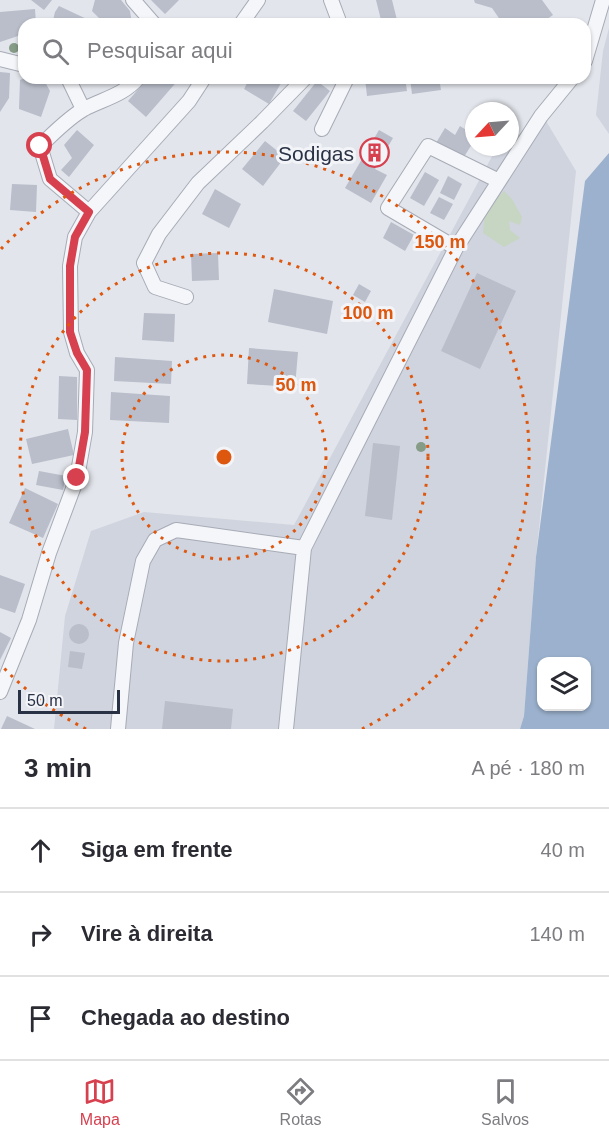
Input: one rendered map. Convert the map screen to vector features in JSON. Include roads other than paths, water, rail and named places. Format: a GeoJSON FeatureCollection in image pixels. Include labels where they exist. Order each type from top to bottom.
{"type":"FeatureCollection","features":[{"type":"Feature","properties":{"kind":"street"},"geometry":{"type":"LineString","coordinates":[[133,0],[149,18]]}},
{"type":"Feature","properties":{"kind":"street"},"geometry":{"type":"LineString","coordinates":[[245,18],[258,0]]}},
{"type":"Feature","properties":{"kind":"street"},"geometry":{"type":"LineString","coordinates":[[331,0],[338,18]]}},
{"type":"Feature","properties":{"kind":"street"},"geometry":{"type":"LineString","coordinates":[[591,41],[603,0]]}},
{"type":"Feature","properties":{"kind":"street"},"geometry":{"type":"LineString","coordinates":[[0,59],[18,64]]}},
{"type":"Feature","properties":{"kind":"street"},"geometry":{"type":"LineString","coordinates":[[71,84],[83,110]]}},
{"type":"Feature","properties":{"kind":"street"},"geometry":{"type":"LineString","coordinates":[[89,212],[50,179],[40,146],[64,123],[83,110],[130,88],[133,84]]}},
{"type":"Feature","properties":{"kind":"street"},"geometry":{"type":"LineString","coordinates":[[0,692],[29,620],[77,478],[85,432],[87,370],[77,353],[70,332],[70,266],[75,237],[89,212],[189,100],[200,84]]}},
{"type":"Feature","properties":{"kind":"street"},"geometry":{"type":"LineString","coordinates":[[186,297],[155,287],[144,264],[159,234],[198,183],[299,84]]}},
{"type":"Feature","properties":{"kind":"street"},"geometry":{"type":"LineString","coordinates":[[322,129],[344,84]]}},
{"type":"Feature","properties":{"kind":"street"},"geometry":{"type":"LineString","coordinates":[[286,729],[304,548],[456,248],[541,116],[567,84]]}},
{"type":"Feature","properties":{"kind":"street"},"geometry":{"type":"LineString","coordinates":[[456,248],[388,208],[428,146],[499,181]]}},
{"type":"Feature","properties":{"kind":"street"},"geometry":{"type":"LineString","coordinates":[[118,729],[126,644],[143,561],[155,540],[176,530],[304,548]]}},
{"type":"Feature","properties":{"kind":"water"},"geometry":{"type":"Polygon","coordinates":[[[609,153],[609,729],[520,729],[524,716],[536,557],[585,181],[609,153]]]}},
{"type":"Feature","properties":{"kind":"place","name":"Sodigas"},"geometry":{"type":"Point","coordinates":[375,153]}}]}
